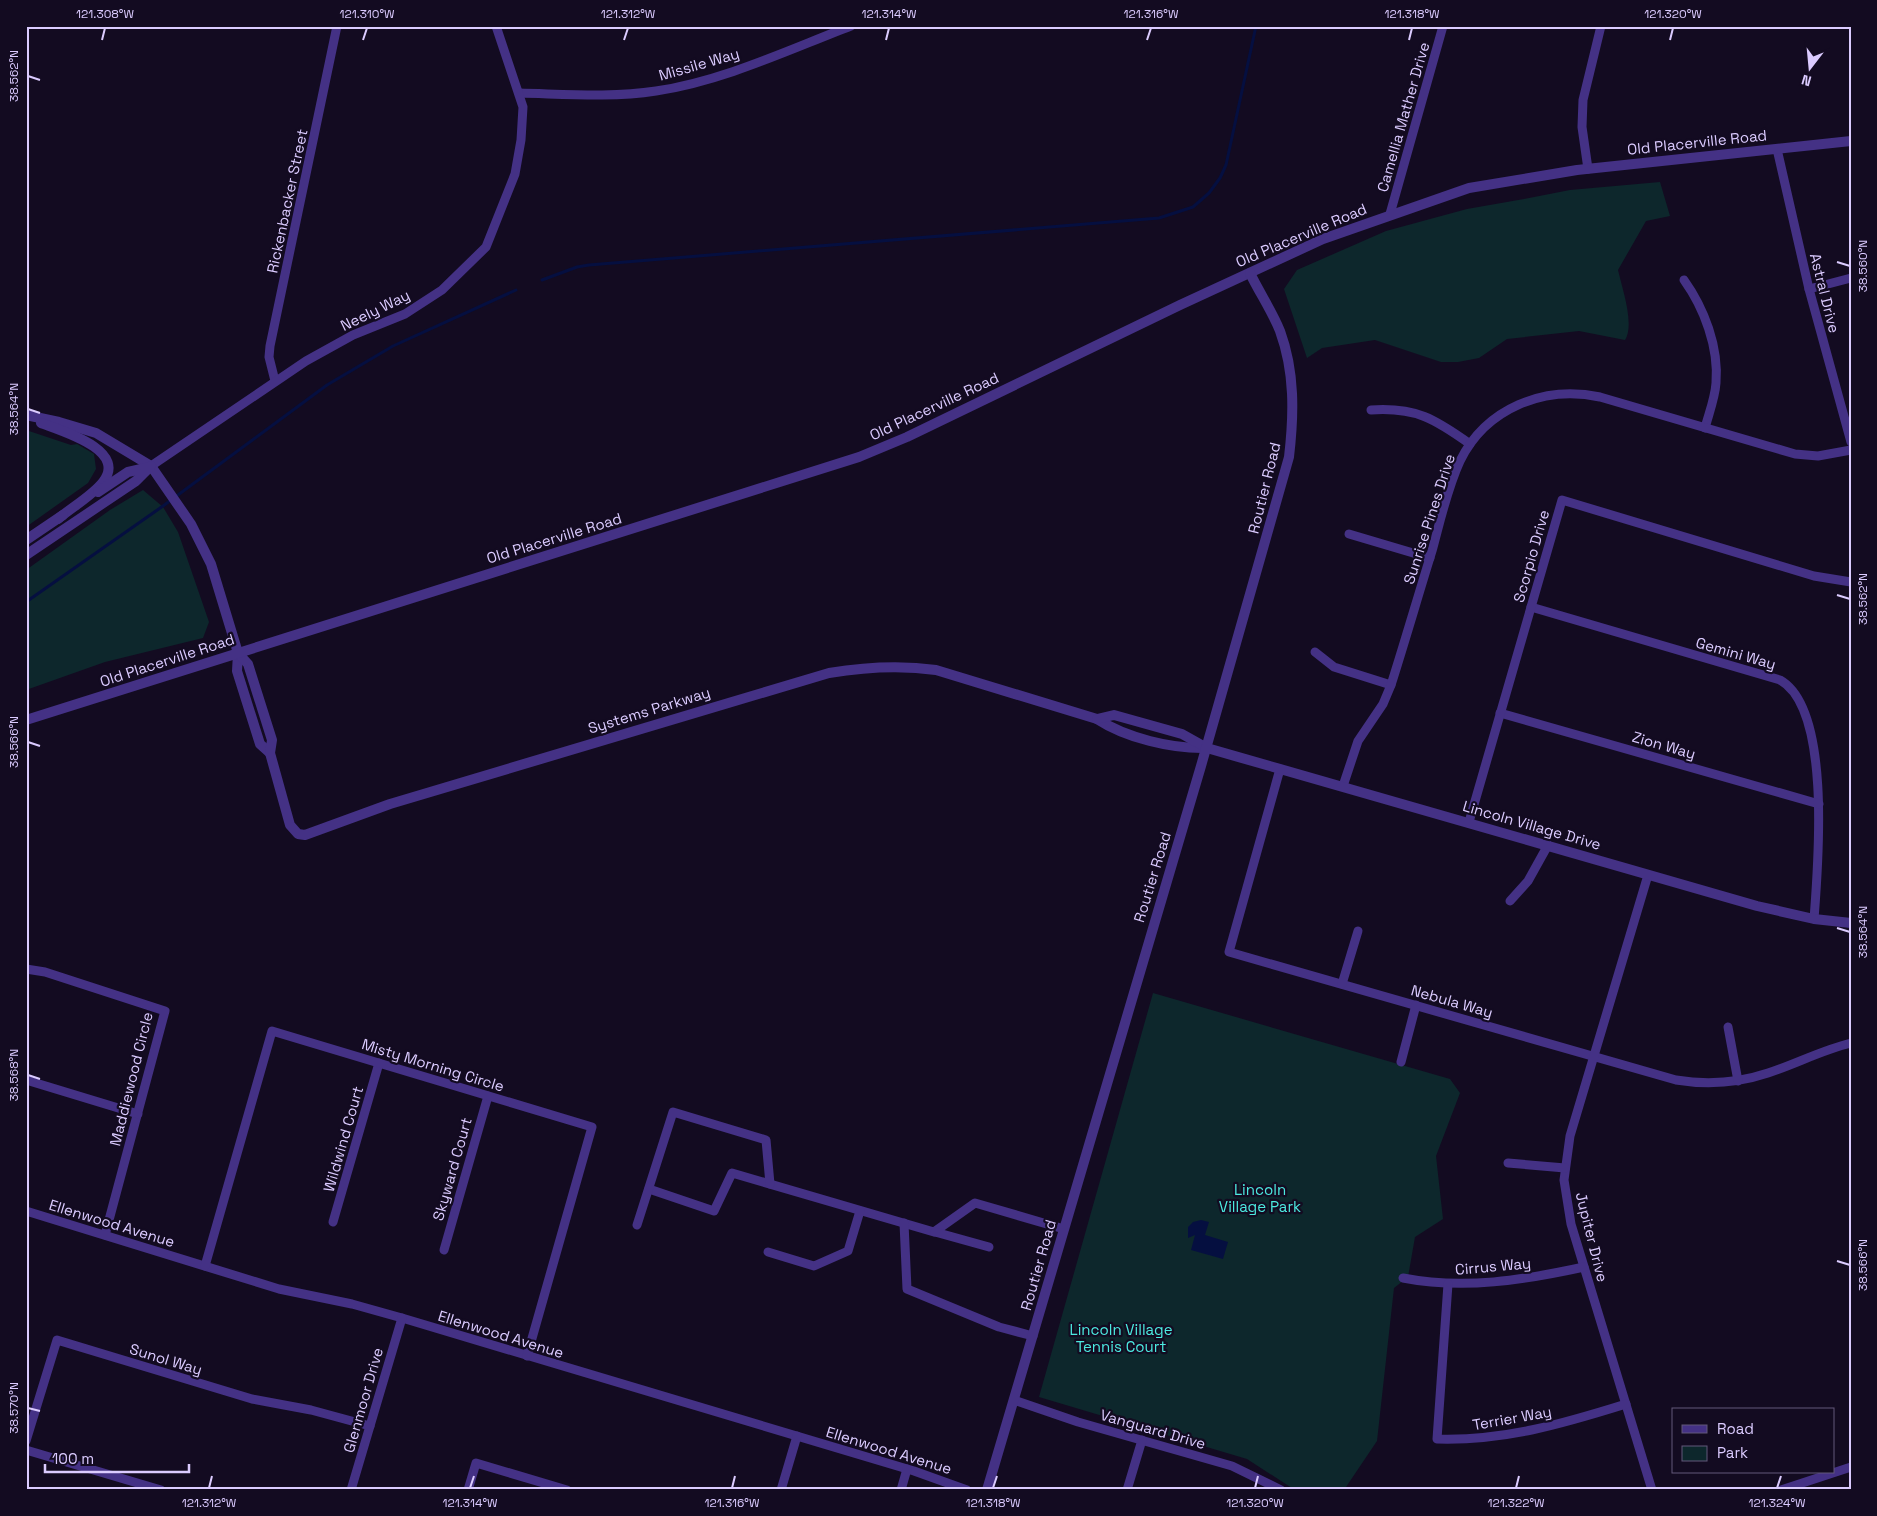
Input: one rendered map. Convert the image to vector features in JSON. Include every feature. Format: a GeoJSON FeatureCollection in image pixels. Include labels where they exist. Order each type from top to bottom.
{"type":"FeatureCollection","features":[{"type":"Feature","properties":{"kind":"street","name":"Rickenbacker Street"},"geometry":{"type":"LineString","coordinates":[[276,381],[270,358],[270,346],[337,26]]}},
{"type":"Feature","properties":{"kind":"street","name":"Neely Way"},"geometry":{"type":"LineString","coordinates":[[151,466],[306,361],[353,336],[404,314],[442,290],[486,247],[515,174],[521,140],[523,107],[496,26]]}},
{"type":"Feature","properties":{"kind":"street","name":"Missile Way"},"geometry":{"type":"LineString","coordinates":[[519,93],[624,94],[680,87],[727,73],[851,26]]}},
{"type":"Feature","properties":{"kind":"street","name":"Camellia Mather Drive"},"geometry":{"type":"LineString","coordinates":[[1390,214],[1443,26]]}},
{"type":"Feature","properties":{"kind":"street"},"geometry":{"type":"LineString","coordinates":[[1588,169],[1582,127],[1583,100],[1601,26]]}},
{"type":"Feature","properties":{"kind":"street","name":"Old Placerville Road"},"geometry":{"type":"LineString","coordinates":[[26,720],[859,457],[986,400],[1323,239],[1390,214],[1469,188],[1534,176],[1588,169],[1851,141]]}},
{"type":"Feature","properties":{"kind":"street","name":"Astral Drive"},"geometry":{"type":"LineString","coordinates":[[1777,149],[1809,289],[1851,442]]}},
{"type":"Feature","properties":{"kind":"street","name":"Routier Road"},"geometry":{"type":"LineString","coordinates":[[987,1490],[1207,748],[1282,485],[1292,428],[1292,384],[1288,355],[1279,329],[1250,273]]}},
{"type":"Feature","properties":{"kind":"street"},"geometry":{"type":"LineString","coordinates":[[1809,289],[1851,278]]}},
{"type":"Feature","properties":{"kind":"street"},"geometry":{"type":"LineString","coordinates":[[1684,280],[1703,313],[1716,362],[1715,393],[1705,428]]}},
{"type":"Feature","properties":{"kind":"street","name":"Sunrise Pines Drive"},"geometry":{"type":"LineString","coordinates":[[1344,786],[1358,741],[1383,704],[1391,685],[1456,469],[1470,444],[1484,428],[1509,409],[1538,397],[1558,394],[1579,394],[1600,397],[1795,454],[1818,456],[1851,450]]}},
{"type":"Feature","properties":{"kind":"street"},"geometry":{"type":"LineString","coordinates":[[1371,410],[1392,409],[1419,413],[1444,426],[1470,444]]}},
{"type":"Feature","properties":{"kind":"street"},"geometry":{"type":"LineString","coordinates":[[26,416],[59,422],[96,434],[151,466]]}},
{"type":"Feature","properties":{"kind":"street"},"geometry":{"type":"LineString","coordinates":[[26,416],[94,446],[106,457],[108,467],[101,484],[58,519]]}},
{"type":"Feature","properties":{"kind":"street"},"geometry":{"type":"LineString","coordinates":[[26,540],[128,472],[151,466]]}},
{"type":"Feature","properties":{"kind":"street"},"geometry":{"type":"LineString","coordinates":[[26,555],[136,481],[151,466]]}},
{"type":"Feature","properties":{"kind":"street","name":"Systems Parkway"},"geometry":{"type":"LineString","coordinates":[[151,466],[191,524],[208,558],[238,653],[248,664],[272,740],[270,753],[290,825],[298,834],[305,835],[390,804],[829,673],[866,667],[910,666],[936,670],[1098,718],[1112,728],[1181,748],[1207,748]]}},
{"type":"Feature","properties":{"kind":"street","name":"Scorpio Drive"},"geometry":{"type":"LineString","coordinates":[[1469,822],[1562,500],[1814,576],[1851,582]]}},
{"type":"Feature","properties":{"kind":"street"},"geometry":{"type":"LineString","coordinates":[[1349,534],[1430,558]]}},
{"type":"Feature","properties":{"kind":"street","name":"Gemini Way"},"geometry":{"type":"LineString","coordinates":[[1531,607],[1780,680],[1789,685],[1801,702],[1810,735],[1819,804],[1814,919]]}},
{"type":"Feature","properties":{"kind":"street"},"geometry":{"type":"LineString","coordinates":[[1315,652],[1334,667],[1391,685]]}},
{"type":"Feature","properties":{"kind":"street","name":"Zion Way"},"geometry":{"type":"LineString","coordinates":[[1500,713],[1819,804]]}},
{"type":"Feature","properties":{"kind":"street","name":"Lincoln Village Drive"},"geometry":{"type":"LineString","coordinates":[[1207,748],[1757,906],[1814,919],[1851,924]]}},
{"type":"Feature","properties":{"kind":"street","name":"Nebula Way"},"geometry":{"type":"LineString","coordinates":[[1280,769],[1229,952],[1676,1080],[1713,1083],[1738,1081],[1767,1074],[1823,1051],[1851,1043]]}},
{"type":"Feature","properties":{"kind":"street"},"geometry":{"type":"LineString","coordinates":[[1510,901],[1528,881],[1548,845]]}},
{"type":"Feature","properties":{"kind":"street","name":"Jupiter Drive"},"geometry":{"type":"LineString","coordinates":[[1648,874],[1570,1136],[1565,1168],[1566,1201],[1584,1267],[1652,1490]]}},
{"type":"Feature","properties":{"kind":"street"},"geometry":{"type":"LineString","coordinates":[[1342,984],[1358,932]]}},
{"type":"Feature","properties":{"kind":"street","name":"Maddiewood Circle"},"geometry":{"type":"LineString","coordinates":[[26,969],[45,972],[165,1011],[105,1235]]}},
{"type":"Feature","properties":{"kind":"street"},"geometry":{"type":"LineString","coordinates":[[1400,1062],[1416,1005]]}},
{"type":"Feature","properties":{"kind":"street"},"geometry":{"type":"LineString","coordinates":[[1728,1027],[1738,1081]]}},
{"type":"Feature","properties":{"kind":"street","name":"Misty Morning Circle"},"geometry":{"type":"LineString","coordinates":[[205,1266],[272,1031],[592,1127],[527,1356]]}},
{"type":"Feature","properties":{"kind":"street","name":"Wildwind Court"},"geometry":{"type":"LineString","coordinates":[[333,1222],[379,1063]]}},
{"type":"Feature","properties":{"kind":"street"},"geometry":{"type":"LineString","coordinates":[[26,1080],[138,1114]]}},
{"type":"Feature","properties":{"kind":"street","name":"Skyward Court"},"geometry":{"type":"LineString","coordinates":[[444,1250],[488,1096]]}},
{"type":"Feature","properties":{"kind":"street"},"geometry":{"type":"LineString","coordinates":[[637,1225],[674,1112],[766,1140],[770,1184]]}},
{"type":"Feature","properties":{"kind":"street"},"geometry":{"type":"LineString","coordinates":[[1508,1163],[1565,1168]]}},
{"type":"Feature","properties":{"kind":"street"},"geometry":{"type":"LineString","coordinates":[[649,1189],[714,1211],[732,1173],[989,1247]]}},
{"type":"Feature","properties":{"kind":"street"},"geometry":{"type":"LineString","coordinates":[[935,1232],[975,1204],[1064,1229]]}},
{"type":"Feature","properties":{"kind":"street"},"geometry":{"type":"LineString","coordinates":[[768,1252],[814,1266],[848,1251],[860,1210]]}},
{"type":"Feature","properties":{"kind":"street","name":"Ellenwood Avenue"},"geometry":{"type":"LineString","coordinates":[[26,1211],[279,1289],[352,1304],[402,1318],[907,1469],[967,1490]]}},
{"type":"Feature","properties":{"kind":"street"},"geometry":{"type":"LineString","coordinates":[[904,1224],[907,1289],[999,1327],[1033,1336]]}},
{"type":"Feature","properties":{"kind":"street","name":"Cirrus Way"},"geometry":{"type":"LineString","coordinates":[[1403,1278],[1448,1284],[1484,1283],[1534,1277],[1584,1267]]}},
{"type":"Feature","properties":{"kind":"street","name":"Terrier Way"},"geometry":{"type":"LineString","coordinates":[[1448,1284],[1437,1439],[1481,1439],[1522,1433],[1626,1404]]}},
{"type":"Feature","properties":{"kind":"street","name":"Glenmoor Drive"},"geometry":{"type":"LineString","coordinates":[[351,1490],[402,1318]]}},
{"type":"Feature","properties":{"kind":"street","name":"Sunol Way"},"geometry":{"type":"LineString","coordinates":[[26,1441],[57,1340],[252,1399],[311,1410],[370,1426]]}},
{"type":"Feature","properties":{"kind":"street","name":"Vanguard Drive"},"geometry":{"type":"LineString","coordinates":[[1014,1400],[1232,1466],[1281,1490]]}},
{"type":"Feature","properties":{"kind":"street"},"geometry":{"type":"LineString","coordinates":[[781,1490],[797,1436]]}},
{"type":"Feature","properties":{"kind":"street"},"geometry":{"type":"LineString","coordinates":[[1127,1490],[1142,1440]]}},
{"type":"Feature","properties":{"kind":"street"},"geometry":{"type":"LineString","coordinates":[[26,1450],[161,1490]]}},
{"type":"Feature","properties":{"kind":"street"},"geometry":{"type":"LineString","coordinates":[[468,1490],[476,1463],[567,1490]]}},
{"type":"Feature","properties":{"kind":"street"},"geometry":{"type":"LineString","coordinates":[[1834,1473],[1851,1467]]}},
{"type":"Feature","properties":{"kind":"street"},"geometry":{"type":"LineString","coordinates":[[901,1490],[907,1469]]}},
{"type":"Feature","properties":{"kind":"street"},"geometry":{"type":"LineString","coordinates":[[1781,1490],[1830,1474]]}},
{"type":"Feature","properties":{"kind":"green space"},"geometry":{"type":"Polygon","coordinates":[[[1660,182],[1670,216],[1646,221],[1618,270],[1625,296],[1629,325],[1625,340],[1579,331],[1507,339],[1479,358],[1458,362],[1441,362],[1375,340],[1322,348],[1307,358],[1284,289],[1297,270],[1386,231],[1467,209],[1570,190],[1660,182]]]}},
{"type":"Feature","properties":{"kind":"green space"},"geometry":{"type":"Polygon","coordinates":[[[26,430],[71,445],[77,444],[94,454],[96,469],[88,483],[26,527],[26,430]]]}},
{"type":"Feature","properties":{"kind":"green space"},"geometry":{"type":"Polygon","coordinates":[[[143,490],[163,507],[178,532],[209,622],[203,638],[105,662],[26,690],[26,570],[110,510],[143,490]]]}},
{"type":"Feature","properties":{"kind":"green space","name":"Lincoln Village Park"},"geometry":{"type":"Polygon","coordinates":[[[1153,993],[1450,1079],[1460,1093],[1436,1156],[1443,1219],[1415,1237],[1408,1277],[1394,1288],[1377,1441],[1344,1490],[1295,1490],[1247,1459],[1039,1397],[1153,993]]]}},
{"type":"Feature","properties":{"kind":"shaded area"},"geometry":{"type":"Polygon","coordinates":[[[1201,1220],[1209,1222],[1205,1235],[1228,1242],[1223,1259],[1191,1250],[1195,1235],[1188,1238],[1188,1227],[1193,1222],[1201,1220]]]}},
{"type":"Feature","properties":{"kind":"waterway"},"geometry":{"type":"LineString","coordinates":[[542,280],[577,267],[589,265],[1159,218],[1193,207],[1209,193],[1220,178],[1226,165],[1256,26]]}},
{"type":"Feature","properties":{"kind":"waterway"},"geometry":{"type":"LineString","coordinates":[[26,602],[163,506],[327,385],[393,346],[516,290]]}},
{"type":"Feature","properties":{"kind":"park label","name":"Lincoln Village Tennis Court"},"geometry":{"type":"Point","coordinates":[1121,1338]}}]}
